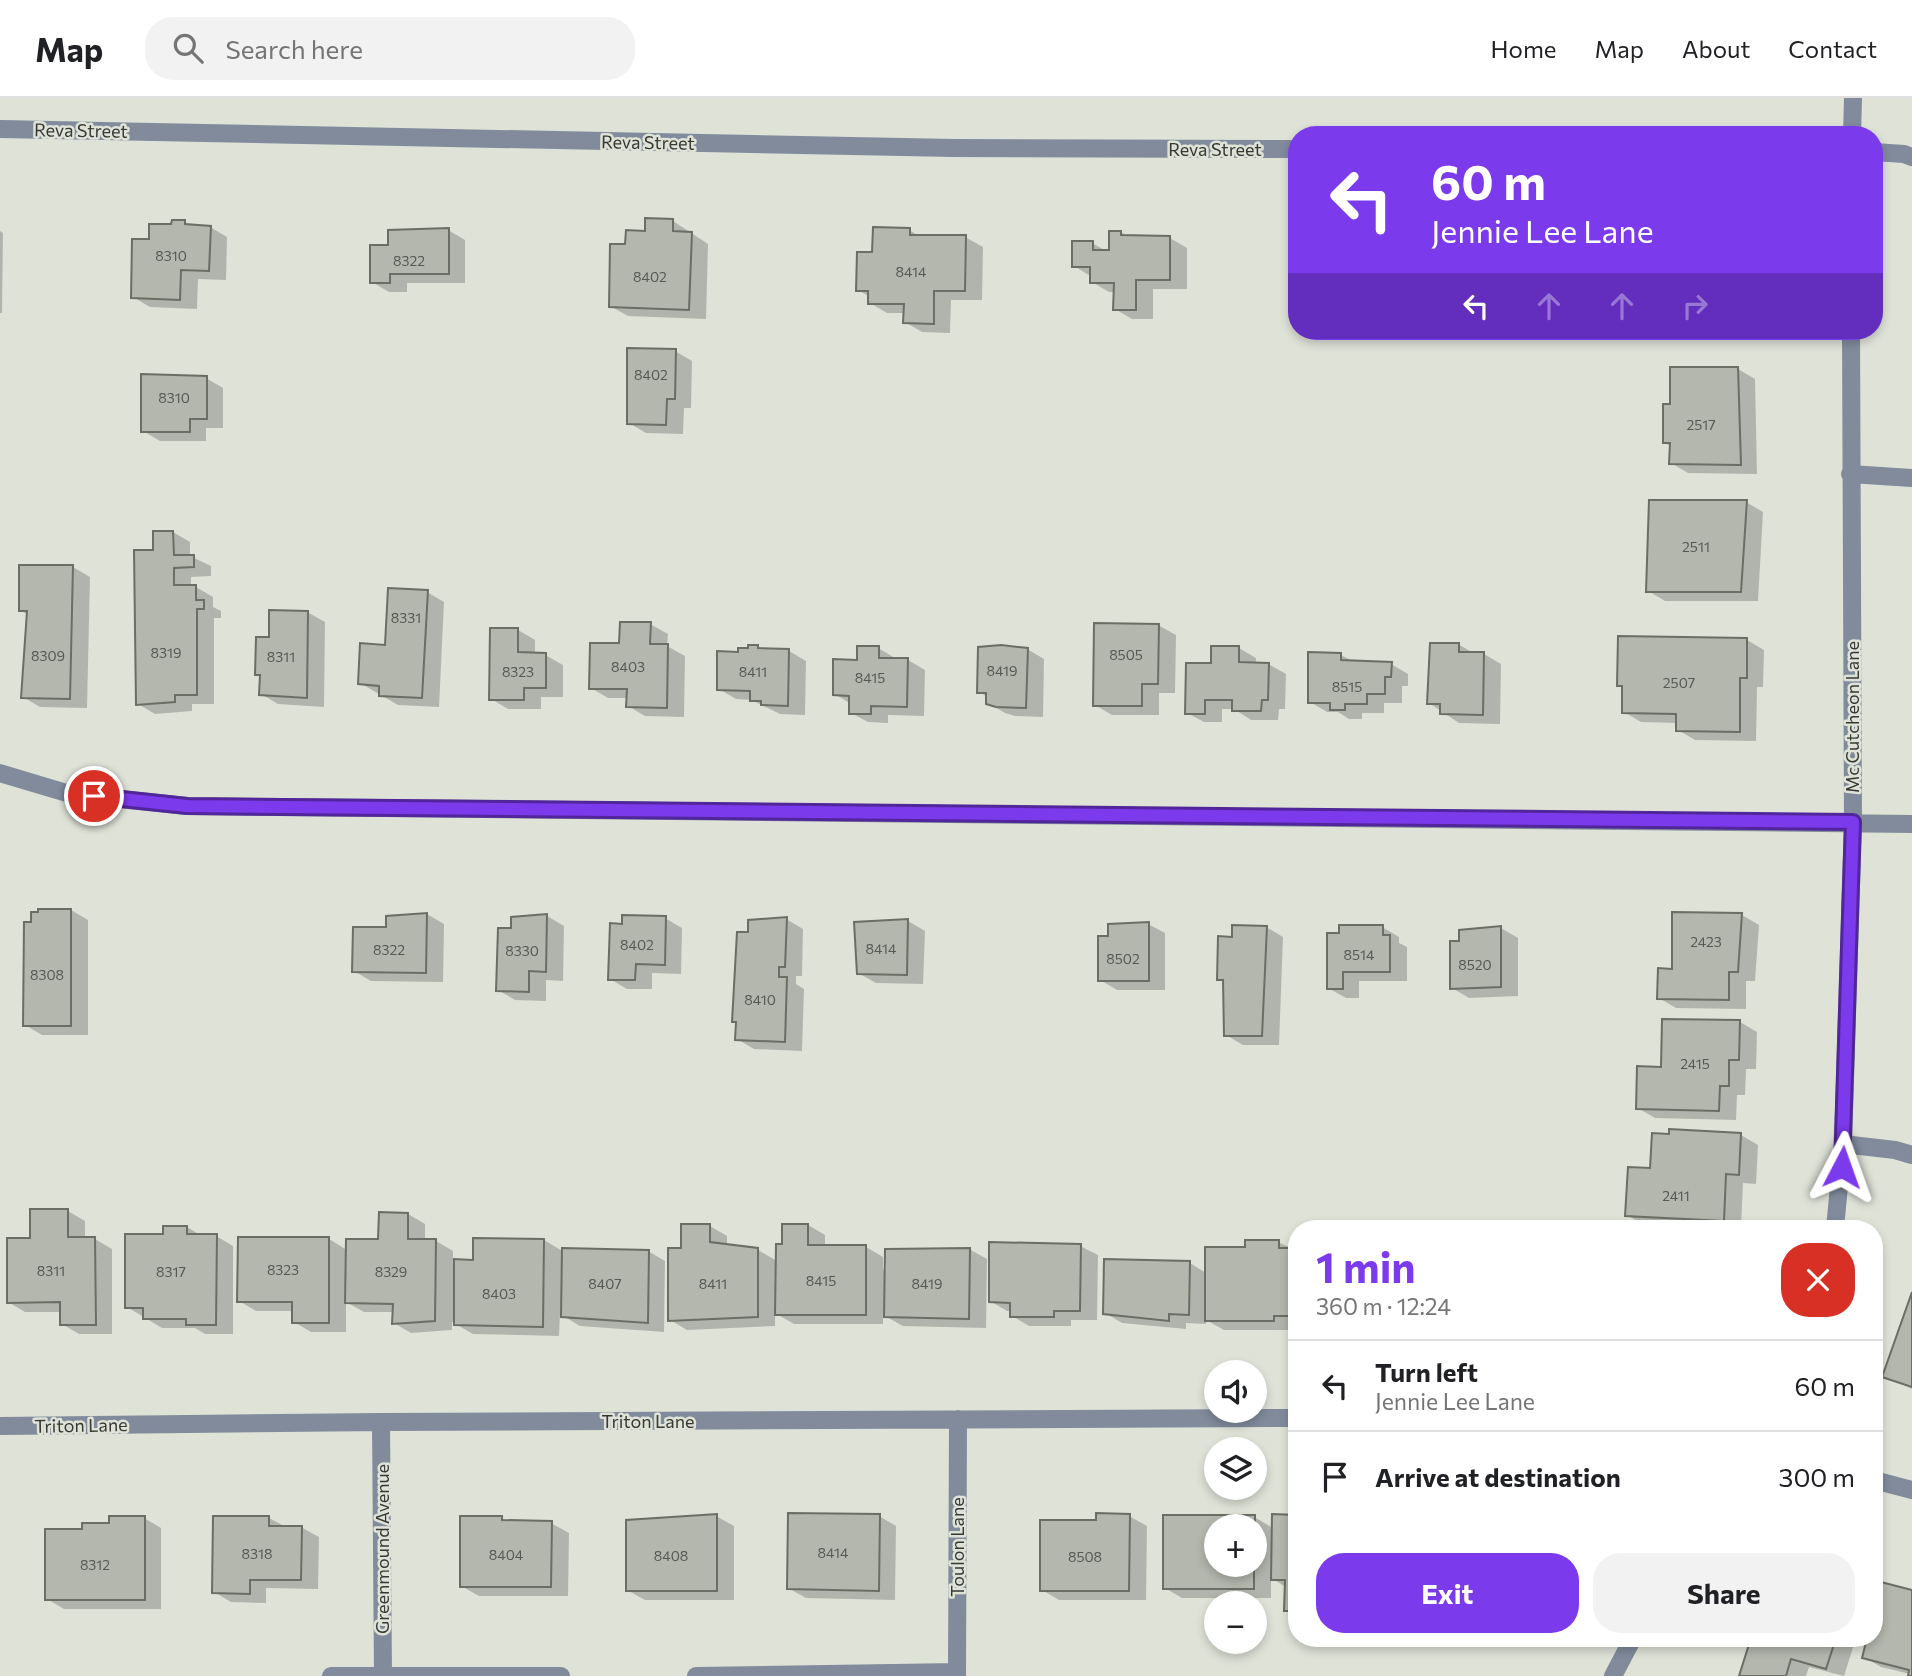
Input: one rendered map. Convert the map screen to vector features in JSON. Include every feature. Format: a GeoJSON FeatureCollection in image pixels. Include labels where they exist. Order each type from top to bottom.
{"type":"FeatureCollection","features":[{"type":"Feature","properties":{"kind":"street"},"geometry":{"type":"LineString","coordinates":[[1852,126],[1853,98]]}},
{"type":"Feature","properties":{"kind":"street","name":"Reva Street"},"geometry":{"type":"LineString","coordinates":[[0,129],[940,148],[1288,149]]}},
{"type":"Feature","properties":{"kind":"street"},"geometry":{"type":"LineString","coordinates":[[1883,153],[1912,157]]}},
{"type":"Feature","properties":{"kind":"street","name":"Mc Cutcheon Lane"},"geometry":{"type":"LineString","coordinates":[[1836,1220],[1843,1144],[1853,822],[1851,340]]}},
{"type":"Feature","properties":{"kind":"street"},"geometry":{"type":"LineString","coordinates":[[1850,474],[1912,478]]}},
{"type":"Feature","properties":{"kind":"street"},"geometry":{"type":"LineString","coordinates":[[0,773],[70,794],[187,806],[1912,824]]}},
{"type":"Feature","properties":{"kind":"street"},"geometry":{"type":"LineString","coordinates":[[1843,1144],[1895,1150],[1912,1155]]}},
{"type":"Feature","properties":{"kind":"street","name":"Triton Lane"},"geometry":{"type":"LineString","coordinates":[[0,1426],[1288,1418]]}},
{"type":"Feature","properties":{"kind":"street","name":"Toulon Lane"},"geometry":{"type":"LineString","coordinates":[[957,1674],[958,1419]]}},
{"type":"Feature","properties":{"kind":"street","name":"Greenmound Avenue"},"geometry":{"type":"LineString","coordinates":[[381,1422],[383,1676]]}},
{"type":"Feature","properties":{"kind":"street"},"geometry":{"type":"LineString","coordinates":[[1883,1482],[1912,1490]]}},
{"type":"Feature","properties":{"kind":"street"},"geometry":{"type":"LineString","coordinates":[[1613,1676],[1628,1647]]}},
{"type":"Feature","properties":{"kind":"street"},"geometry":{"type":"LineString","coordinates":[[696,1676],[957,1674]]}},
{"type":"Feature","properties":{"kind":"street"},"geometry":{"type":"LineString","coordinates":[[331,1676],[561,1676]]}},
{"type":"Feature","properties":{"kind":"building"},"geometry":{"type":"Polygon","coordinates":[[[645,218],[673,219],[673,231],[692,232],[689,310],[609,307],[610,244],[625,244],[626,230],[645,231],[645,218]]]}},
{"type":"Feature","properties":{"kind":"building"},"geometry":{"type":"Polygon","coordinates":[[[172,220],[211,226],[209,271],[181,270],[180,300],[131,298],[132,239],[149,239],[149,224],[171,224],[172,220]]]}},
{"type":"Feature","properties":{"kind":"building"},"geometry":{"type":"Polygon","coordinates":[[[873,227],[910,228],[910,235],[966,235],[965,291],[934,291],[934,324],[903,323],[904,304],[868,304],[868,291],[856,291],[857,252],[872,252],[873,227]]]}},
{"type":"Feature","properties":{"kind":"building"},"geometry":{"type":"Polygon","coordinates":[[[449,228],[449,274],[390,274],[390,283],[370,283],[370,245],[388,245],[388,230],[449,228]]]}},
{"type":"Feature","properties":{"kind":"building"},"geometry":{"type":"Polygon","coordinates":[[[1109,231],[1121,231],[1121,235],[1170,236],[1170,280],[1136,280],[1136,310],[1113,310],[1114,283],[1090,283],[1090,267],[1072,267],[1072,241],[1093,241],[1093,250],[1109,250],[1109,231]]]}},
{"type":"Feature","properties":{"kind":"building"},"geometry":{"type":"Polygon","coordinates":[[[627,348],[676,349],[675,399],[667,399],[666,425],[627,424],[627,348]]]}},
{"type":"Feature","properties":{"kind":"building"},"geometry":{"type":"Polygon","coordinates":[[[1670,367],[1738,367],[1741,465],[1669,464],[1670,443],[1663,443],[1663,404],[1670,404],[1670,367]]]}},
{"type":"Feature","properties":{"kind":"building"},"geometry":{"type":"Polygon","coordinates":[[[141,374],[207,376],[207,419],[190,419],[190,432],[141,432],[141,374]]]}},
{"type":"Feature","properties":{"kind":"building"},"geometry":{"type":"Polygon","coordinates":[[[1649,500],[1747,500],[1741,592],[1646,592],[1649,500]]]}},
{"type":"Feature","properties":{"kind":"building"},"geometry":{"type":"Polygon","coordinates":[[[153,531],[173,531],[174,555],[194,555],[194,567],[174,568],[174,585],[196,585],[196,600],[204,600],[204,609],[197,609],[197,695],[175,695],[175,702],[136,705],[134,550],[153,550],[153,531]]]}},
{"type":"Feature","properties":{"kind":"building"},"geometry":{"type":"Polygon","coordinates":[[[19,565],[73,565],[70,699],[21,698],[27,611],[19,611],[19,565]]]}},
{"type":"Feature","properties":{"kind":"building"},"geometry":{"type":"Polygon","coordinates":[[[388,588],[428,590],[422,698],[379,696],[379,686],[358,684],[360,643],[385,645],[388,588]]]}},
{"type":"Feature","properties":{"kind":"building"},"geometry":{"type":"Polygon","coordinates":[[[269,610],[308,611],[307,698],[259,695],[260,675],[255,675],[256,637],[269,637],[269,610]]]}},
{"type":"Feature","properties":{"kind":"building"},"geometry":{"type":"Polygon","coordinates":[[[620,622],[651,622],[650,644],[668,644],[667,708],[626,707],[627,689],[589,689],[590,643],[619,643],[620,622]]]}},
{"type":"Feature","properties":{"kind":"building"},"geometry":{"type":"Polygon","coordinates":[[[1094,623],[1159,624],[1158,684],[1142,684],[1142,706],[1093,706],[1094,623]]]}},
{"type":"Feature","properties":{"kind":"building"},"geometry":{"type":"Polygon","coordinates":[[[490,628],[518,628],[518,652],[546,653],[546,688],[524,688],[524,700],[489,700],[490,628]]]}},
{"type":"Feature","properties":{"kind":"building"},"geometry":{"type":"Polygon","coordinates":[[[1618,636],[1747,638],[1747,678],[1740,678],[1740,732],[1676,731],[1676,714],[1622,713],[1622,686],[1617,686],[1618,636]]]}},
{"type":"Feature","properties":{"kind":"building"},"geometry":{"type":"Polygon","coordinates":[[[1430,643],[1459,643],[1459,652],[1484,652],[1483,715],[1440,714],[1440,704],[1427,704],[1430,643]]]}},
{"type":"Feature","properties":{"kind":"building"},"geometry":{"type":"Polygon","coordinates":[[[748,645],[789,649],[788,706],[761,705],[761,701],[750,701],[750,691],[717,690],[717,651],[738,652],[738,648],[748,648],[748,645]]]}},
{"type":"Feature","properties":{"kind":"building"},"geometry":{"type":"Polygon","coordinates":[[[1001,645],[1028,648],[1026,708],[986,704],[986,693],[977,693],[978,647],[1001,645]]]}},
{"type":"Feature","properties":{"kind":"building"},"geometry":{"type":"Polygon","coordinates":[[[857,646],[879,646],[879,658],[908,658],[907,707],[871,706],[871,714],[849,714],[849,696],[833,695],[833,659],[857,660],[857,646]]]}},
{"type":"Feature","properties":{"kind":"building"},"geometry":{"type":"Polygon","coordinates":[[[1211,646],[1239,646],[1239,662],[1269,663],[1268,700],[1262,700],[1261,711],[1232,711],[1232,700],[1205,700],[1205,714],[1185,714],[1186,663],[1211,663],[1211,646]]]}},
{"type":"Feature","properties":{"kind":"building"},"geometry":{"type":"Polygon","coordinates":[[[1308,652],[1341,653],[1341,660],[1392,662],[1391,677],[1385,677],[1385,694],[1367,694],[1367,704],[1345,704],[1345,710],[1330,710],[1330,703],[1308,703],[1308,652]]]}},
{"type":"Feature","properties":{"kind":"building"},"geometry":{"type":"Polygon","coordinates":[[[38,909],[71,909],[71,1026],[23,1026],[24,922],[31,922],[31,912],[38,912],[38,909]]]}},
{"type":"Feature","properties":{"kind":"building"},"geometry":{"type":"Polygon","coordinates":[[[1672,912],[1742,913],[1738,972],[1729,972],[1729,1000],[1657,999],[1658,968],[1672,969],[1672,912]]]}},
{"type":"Feature","properties":{"kind":"building"},"geometry":{"type":"Polygon","coordinates":[[[427,913],[426,973],[352,972],[353,927],[386,927],[386,916],[427,913]]]}},
{"type":"Feature","properties":{"kind":"building"},"geometry":{"type":"Polygon","coordinates":[[[547,914],[546,972],[529,971],[529,992],[496,991],[498,928],[511,928],[511,917],[547,914]]]}},
{"type":"Feature","properties":{"kind":"building"},"geometry":{"type":"Polygon","coordinates":[[[622,915],[666,916],[665,965],[636,964],[635,980],[608,980],[610,923],[622,924],[622,915]]]}},
{"type":"Feature","properties":{"kind":"building"},"geometry":{"type":"Polygon","coordinates":[[[787,917],[785,967],[779,967],[779,977],[787,977],[785,1042],[735,1040],[736,1022],[732,1022],[737,932],[748,932],[748,920],[787,917]]]}},
{"type":"Feature","properties":{"kind":"building"},"geometry":{"type":"Polygon","coordinates":[[[908,919],[907,975],[857,974],[854,922],[908,919]]]}},
{"type":"Feature","properties":{"kind":"building"},"geometry":{"type":"Polygon","coordinates":[[[1149,922],[1149,981],[1098,981],[1098,936],[1108,936],[1108,924],[1149,922]]]}},
{"type":"Feature","properties":{"kind":"building"},"geometry":{"type":"Polygon","coordinates":[[[1232,925],[1267,926],[1262,1036],[1224,1036],[1223,980],[1217,980],[1218,936],[1232,937],[1232,925]]]}},
{"type":"Feature","properties":{"kind":"building"},"geometry":{"type":"Polygon","coordinates":[[[1339,925],[1383,925],[1383,935],[1390,935],[1390,972],[1343,972],[1343,989],[1327,989],[1327,933],[1339,933],[1339,925]]]}},
{"type":"Feature","properties":{"kind":"building"},"geometry":{"type":"Polygon","coordinates":[[[1501,926],[1501,987],[1450,989],[1450,941],[1459,941],[1459,930],[1501,926]]]}},
{"type":"Feature","properties":{"kind":"building"},"geometry":{"type":"Polygon","coordinates":[[[1662,1019],[1740,1020],[1739,1060],[1729,1060],[1729,1086],[1720,1086],[1719,1111],[1636,1109],[1637,1066],[1661,1067],[1662,1019]]]}},
{"type":"Feature","properties":{"kind":"building"},"geometry":{"type":"Polygon","coordinates":[[[1669,1129],[1741,1133],[1739,1175],[1726,1174],[1724,1220],[1625,1216],[1628,1167],[1650,1168],[1652,1133],[1669,1134],[1669,1129]]]}},
{"type":"Feature","properties":{"kind":"building"},"geometry":{"type":"Polygon","coordinates":[[[30,1209],[68,1209],[68,1237],[95,1237],[96,1325],[60,1325],[60,1302],[7,1303],[7,1238],[30,1238],[30,1209]]]}},
{"type":"Feature","properties":{"kind":"building"},"geometry":{"type":"Polygon","coordinates":[[[379,1212],[408,1213],[408,1239],[436,1239],[435,1321],[392,1324],[393,1304],[345,1303],[346,1239],[378,1239],[379,1212]]]}},
{"type":"Feature","properties":{"kind":"building"},"geometry":{"type":"Polygon","coordinates":[[[681,1224],[710,1224],[710,1242],[758,1248],[758,1317],[668,1321],[668,1248],[681,1248],[681,1224]]]}},
{"type":"Feature","properties":{"kind":"building"},"geometry":{"type":"Polygon","coordinates":[[[782,1224],[808,1224],[808,1245],[866,1245],[866,1315],[775,1315],[776,1244],[782,1244],[782,1224]]]}},
{"type":"Feature","properties":{"kind":"building"},"geometry":{"type":"Polygon","coordinates":[[[163,1226],[187,1226],[187,1234],[217,1234],[216,1325],[186,1325],[186,1319],[143,1319],[143,1308],[125,1308],[125,1234],[163,1234],[163,1226]]]}},
{"type":"Feature","properties":{"kind":"building"},"geometry":{"type":"Polygon","coordinates":[[[238,1237],[329,1237],[329,1323],[292,1323],[292,1302],[237,1302],[238,1237]]]}},
{"type":"Feature","properties":{"kind":"building"},"geometry":{"type":"Polygon","coordinates":[[[473,1238],[544,1239],[543,1327],[454,1325],[454,1259],[473,1260],[473,1238]]]}},
{"type":"Feature","properties":{"kind":"building"},"geometry":{"type":"Polygon","coordinates":[[[1245,1240],[1279,1240],[1279,1248],[1288,1248],[1288,1316],[1274,1316],[1274,1321],[1205,1321],[1205,1247],[1245,1247],[1245,1240]]]}},
{"type":"Feature","properties":{"kind":"building"},"geometry":{"type":"Polygon","coordinates":[[[989,1242],[1081,1244],[1080,1311],[1054,1311],[1054,1317],[1010,1317],[1010,1303],[989,1302],[989,1242]]]}},
{"type":"Feature","properties":{"kind":"building"},"geometry":{"type":"Polygon","coordinates":[[[562,1248],[649,1250],[648,1323],[561,1317],[562,1248]]]}},
{"type":"Feature","properties":{"kind":"building"},"geometry":{"type":"Polygon","coordinates":[[[970,1248],[969,1319],[884,1317],[885,1249],[970,1248]]]}},
{"type":"Feature","properties":{"kind":"building"},"geometry":{"type":"Polygon","coordinates":[[[1104,1259],[1190,1261],[1189,1315],[1169,1314],[1169,1321],[1103,1314],[1104,1259]]]}},
{"type":"Feature","properties":{"kind":"building"},"geometry":{"type":"Polygon","coordinates":[[[1912,1292],[1912,1387],[1883,1377],[1912,1292]]]}},
{"type":"Feature","properties":{"kind":"building"},"geometry":{"type":"Polygon","coordinates":[[[788,1513],[880,1514],[879,1591],[787,1589],[788,1513]]]}},
{"type":"Feature","properties":{"kind":"building"},"geometry":{"type":"Polygon","coordinates":[[[1096,1513],[1130,1514],[1129,1591],[1040,1591],[1040,1520],[1096,1520],[1096,1513]]]}},
{"type":"Feature","properties":{"kind":"building"},"geometry":{"type":"Polygon","coordinates":[[[717,1514],[717,1591],[626,1591],[626,1520],[717,1514]]]}},
{"type":"Feature","properties":{"kind":"building"},"geometry":{"type":"Polygon","coordinates":[[[1272,1514],[1288,1515],[1288,1611],[1284,1611],[1285,1580],[1271,1580],[1272,1514]]]}},
{"type":"Feature","properties":{"kind":"building"},"geometry":{"type":"Polygon","coordinates":[[[1163,1515],[1204,1515],[1204,1577],[1254,1577],[1254,1589],[1163,1589],[1163,1515]]]}},
{"type":"Feature","properties":{"kind":"building"},"geometry":{"type":"Polygon","coordinates":[[[109,1516],[145,1516],[145,1600],[45,1600],[45,1529],[82,1529],[82,1523],[109,1523],[109,1516]]]}},
{"type":"Feature","properties":{"kind":"building"},"geometry":{"type":"Polygon","coordinates":[[[213,1516],[269,1516],[269,1526],[302,1526],[301,1580],[250,1580],[250,1594],[212,1593],[213,1516]]]}},
{"type":"Feature","properties":{"kind":"building"},"geometry":{"type":"Polygon","coordinates":[[[460,1516],[502,1516],[502,1520],[552,1521],[551,1587],[460,1587],[460,1516]]]}},
{"type":"Feature","properties":{"kind":"building"},"geometry":{"type":"Polygon","coordinates":[[[1883,1583],[1912,1590],[1912,1676],[1908,1676],[1909,1670],[1862,1658],[1865,1647],[1883,1647],[1883,1583]]]}},
{"type":"Feature","properties":{"kind":"building"},"geometry":{"type":"Polygon","coordinates":[[[1748,1647],[1833,1647],[1826,1669],[1791,1659],[1786,1676],[1739,1676],[1748,1647]]]}},
{"type":"Feature","properties":{"kind":"route"},"geometry":{"type":"LineString","coordinates":[[94,796],[187,806],[1853,822],[1842,1167]]}}]}
